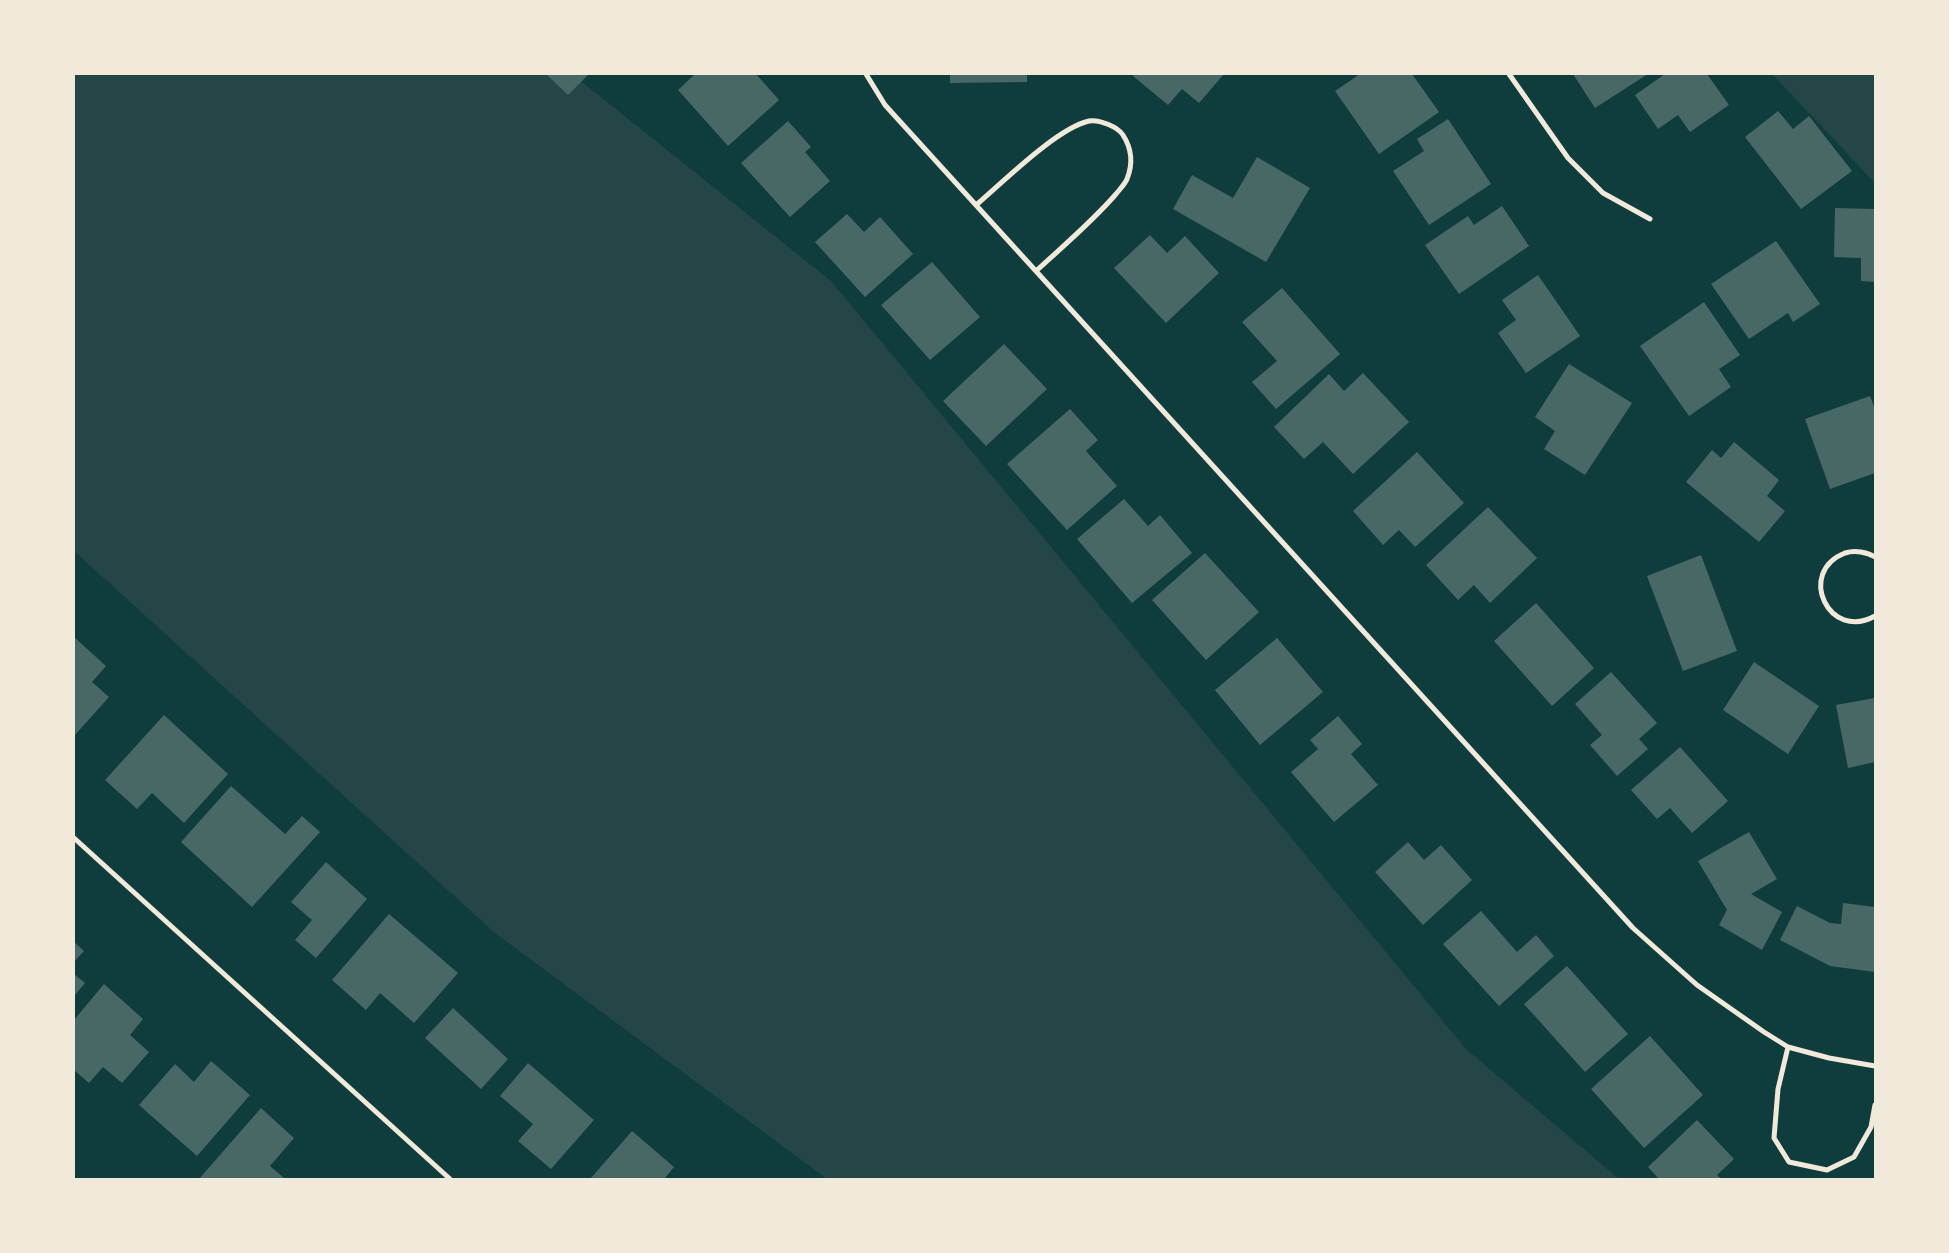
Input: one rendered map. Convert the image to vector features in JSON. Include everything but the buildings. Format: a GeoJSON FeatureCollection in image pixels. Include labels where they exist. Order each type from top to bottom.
{"type":"FeatureCollection","features":[{"type":"Feature","properties":{"kind":"street"},"geometry":{"type":"LineString","coordinates":[[866,74],[885,105],[1633,928],[1696,985],[1788,1047],[1829,1058],[1875,1066]]}},
{"type":"Feature","properties":{"kind":"street"},"geometry":{"type":"LineString","coordinates":[[1509,74],[1568,158],[1603,193],[1650,219]]}},
{"type":"Feature","properties":{"kind":"street"},"geometry":{"type":"LineString","coordinates":[[976,205],[1050,142],[1071,130],[1090,121],[1105,123],[1122,134],[1130,151],[1132,164],[1127,180],[1107,204],[1036,271]]}},
{"type":"Feature","properties":{"kind":"street"},"geometry":{"type":"LineString","coordinates":[[1875,557],[1862,552],[1849,552],[1838,556],[1828,564],[1822,575],[1820,587],[1822,599],[1829,610],[1838,618],[1850,622],[1862,622],[1875,616]]}},
{"type":"Feature","properties":{"kind":"street"},"geometry":{"type":"LineString","coordinates":[[74,838],[450,1179]]}},
{"type":"Feature","properties":{"kind":"street"},"geometry":{"type":"LineString","coordinates":[[1788,1047],[1778,1089],[1774,1138],[1789,1162],[1827,1170],[1854,1157],[1871,1127],[1875,1105]]}},
{"type":"Feature","properties":{"kind":"shaded area"},"geometry":{"type":"Polygon","coordinates":[[[74,74],[572,74],[831,281],[1466,1049],[1619,1179],[827,1179],[495,933],[74,551],[74,74]]]}},
{"type":"Feature","properties":{"kind":"shaded area"},"geometry":{"type":"Polygon","coordinates":[[[1772,74],[1875,74],[1875,183],[1772,74]]]}}]}
